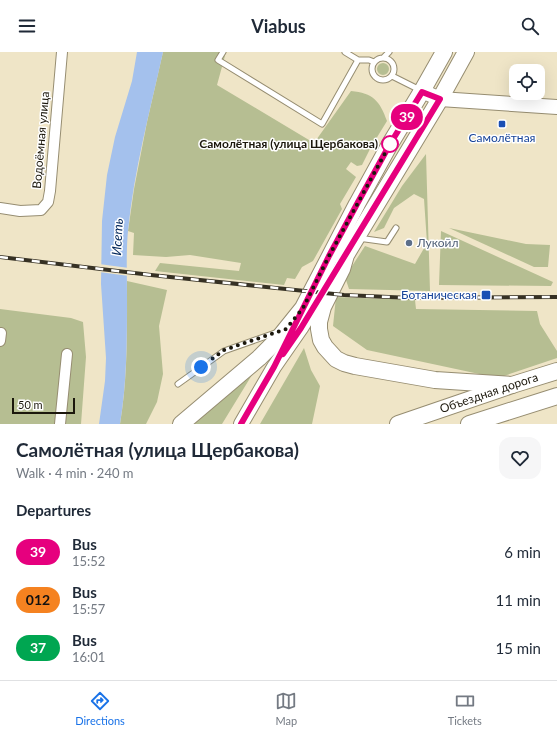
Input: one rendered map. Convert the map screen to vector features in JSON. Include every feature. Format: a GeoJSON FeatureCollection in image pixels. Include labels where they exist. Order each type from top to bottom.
{"type":"FeatureCollection","features":[{"type":"Feature","properties":{"kind":"main road"},"geometry":{"type":"LineString","coordinates":[[241,424],[273,368],[364,191],[444,52]]}},
{"type":"Feature","properties":{"kind":"main road"},"geometry":{"type":"LineString","coordinates":[[273,368],[301,328],[346,255],[440,99],[466,52]]}},
{"type":"Feature","properties":{"kind":"main road"},"geometry":{"type":"LineString","coordinates":[[422,92],[440,99],[557,107]]}},
{"type":"Feature","properties":{"kind":"main road"},"geometry":{"type":"LineString","coordinates":[[346,255],[342,269],[323,307],[319,322],[321,340],[327,350],[336,359],[355,366],[435,380],[512,385]]}},
{"type":"Feature","properties":{"kind":"main road"},"geometry":{"type":"LineString","coordinates":[[181,424],[259,358],[303,308]]}},
{"type":"Feature","properties":{"kind":"main road","name":"Объездная дорога"},"geometry":{"type":"LineString","coordinates":[[398,424],[557,371]]}},
{"type":"Feature","properties":{"kind":"main road","name":"Объездная дорога"},"geometry":{"type":"LineString","coordinates":[[469,424],[557,396]]}},
{"type":"Feature","properties":{"kind":"street","name":"Водоёмная улица"},"geometry":{"type":"LineString","coordinates":[[0,208],[20,211],[41,210],[48,202],[62,52]]}},
{"type":"Feature","properties":{"kind":"street"},"geometry":{"type":"LineString","coordinates":[[60,424],[67,354]]}},
{"type":"Feature","properties":{"kind":"lane"},"geometry":{"type":"LineString","coordinates":[[223,52],[218,60],[322,124],[358,60]]}},
{"type":"Feature","properties":{"kind":"lane"},"geometry":{"type":"LineString","coordinates":[[345,52],[358,60],[369,60],[374,62]]}},
{"type":"Feature","properties":{"kind":"lane"},"geometry":{"type":"LineString","coordinates":[[384,57],[394,64],[395,70],[392,76],[388,79],[382,80],[376,78],[373,74],[372,68],[374,62],[379,58],[384,57],[389,52]]}},
{"type":"Feature","properties":{"kind":"lane"},"geometry":{"type":"LineString","coordinates":[[392,76],[422,92]]}},
{"type":"Feature","properties":{"kind":"lane"},"geometry":{"type":"LineString","coordinates":[[355,238],[387,242],[396,228]]}},
{"type":"Feature","properties":{"kind":"lane"},"geometry":{"type":"LineString","coordinates":[[178,384],[224,350],[286,329]]}},
{"type":"Feature","properties":{"kind":"green space"},"geometry":{"type":"Polygon","coordinates":[[[163,52],[226,52],[217,85],[314,143],[351,91],[370,96],[375,99],[382,108],[387,121],[362,165],[357,166],[351,162],[346,169],[356,177],[340,204],[342,209],[313,261],[302,267],[295,279],[287,278],[284,285],[155,271],[160,263],[239,271],[241,263],[190,255],[166,257],[133,255],[134,233],[128,231],[134,189],[163,52]]]}},
{"type":"Feature","properties":{"kind":"green space"},"geometry":{"type":"Polygon","coordinates":[[[381,63],[385,63],[389,69],[385,75],[381,75],[377,71],[377,67],[381,63]]]}},
{"type":"Feature","properties":{"kind":"green space"},"geometry":{"type":"Polygon","coordinates":[[[426,154],[430,291],[349,289],[345,277],[365,246],[415,264],[427,243],[424,199],[414,194],[394,208],[384,228],[374,232],[402,186],[426,154]]]}},
{"type":"Feature","properties":{"kind":"green space"},"geometry":{"type":"Polygon","coordinates":[[[449,228],[526,244],[550,245],[548,267],[534,267],[449,228]]]}},
{"type":"Feature","properties":{"kind":"green space"},"geometry":{"type":"Polygon","coordinates":[[[441,231],[553,282],[551,286],[439,285],[441,231]]]}},
{"type":"Feature","properties":{"kind":"green space"},"geometry":{"type":"Polygon","coordinates":[[[127,281],[167,290],[159,326],[163,374],[157,402],[146,424],[120,424],[126,371],[127,281]]]}},
{"type":"Feature","properties":{"kind":"green space"},"geometry":{"type":"Polygon","coordinates":[[[336,297],[415,300],[416,309],[537,311],[540,324],[557,351],[557,358],[498,378],[367,350],[333,326],[336,297]]]}},
{"type":"Feature","properties":{"kind":"green space"},"geometry":{"type":"Polygon","coordinates":[[[0,309],[71,318],[83,322],[86,357],[81,424],[0,424],[0,309]]]}},
{"type":"Feature","properties":{"kind":"green space"},"geometry":{"type":"Polygon","coordinates":[[[304,348],[311,370],[320,386],[312,424],[260,424],[304,348]]]}},
{"type":"Feature","properties":{"kind":"green space"},"geometry":{"type":"Polygon","coordinates":[[[255,370],[222,424],[191,424],[255,370]]]}},
{"type":"Feature","properties":{"kind":"water","name":"Исеть"},"geometry":{"type":"Polygon","coordinates":[[[137,52],[163,52],[138,163],[128,231],[126,361],[120,424],[99,424],[105,381],[106,358],[101,284],[102,221],[107,175],[115,137],[132,81],[137,52]]]}},
{"type":"Feature","properties":{"kind":"pier"},"geometry":{"type":"Polygon","coordinates":[[[99,264],[129,268],[129,276],[99,272],[99,264]]]}},
{"type":"Feature","properties":{"kind":"railway"},"geometry":{"type":"LineString","coordinates":[[0,257],[151,275],[344,295],[411,298],[557,297]]}},
{"type":"Feature","properties":{"kind":"bus line","name":"39"},"geometry":{"type":"LineString","coordinates":[[241,424],[274,367],[329,256],[390,144],[422,92],[440,99],[346,255],[301,328],[283,354]]}},
{"type":"Feature","properties":{"kind":"place","name":"Самолётная"},"geometry":{"type":"Point","coordinates":[502,124]}},
{"type":"Feature","properties":{"kind":"place","name":"Самолётная (улица Щербакова)"},"geometry":{"type":"Point","coordinates":[390,144]}},
{"type":"Feature","properties":{"kind":"place","name":"Лукойл"},"geometry":{"type":"Point","coordinates":[409,243]}},
{"type":"Feature","properties":{"kind":"place","name":"Ботаническая"},"geometry":{"type":"Point","coordinates":[486,295]}},
{"type":"Feature","properties":{"kind":"route"},"geometry":{"type":"LineString","coordinates":[[201,367],[224,350],[286,329],[303,308],[329,256],[390,144]]}}]}
